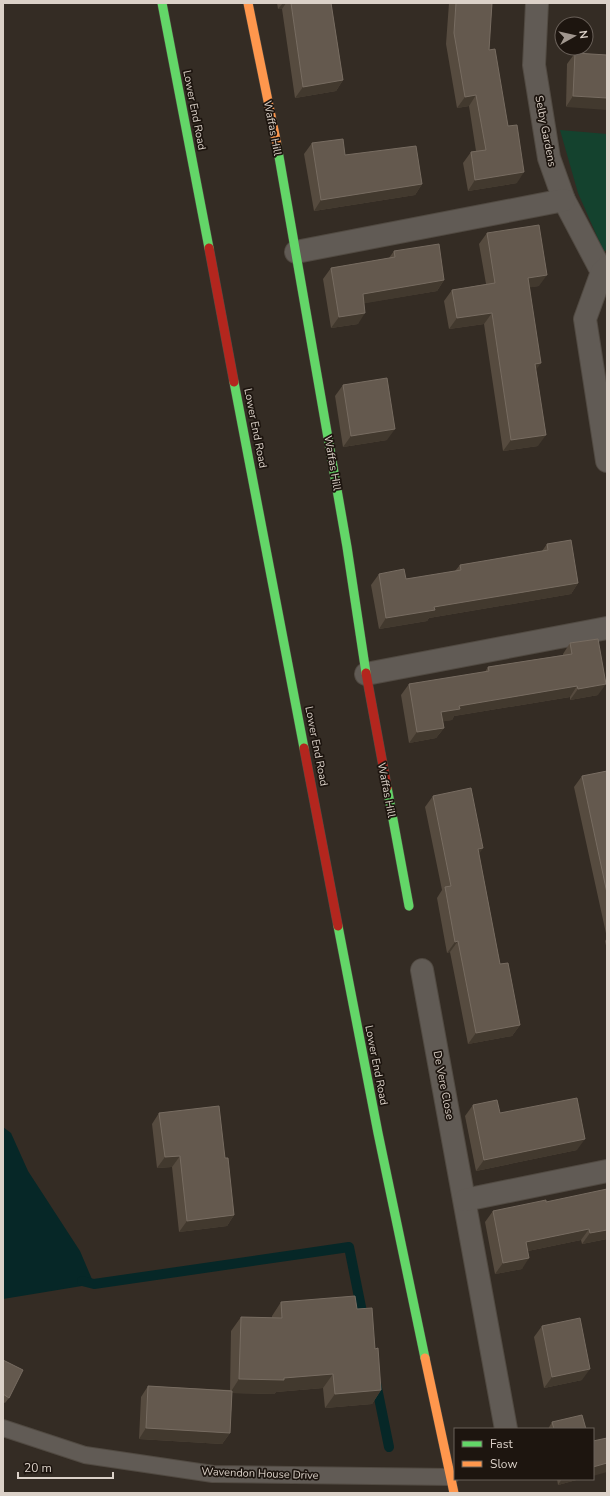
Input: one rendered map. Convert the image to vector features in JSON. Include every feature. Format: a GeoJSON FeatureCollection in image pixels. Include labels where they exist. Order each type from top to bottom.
{"type":"FeatureCollection","features":[{"type":"Feature","properties":{"kind":"street","name":"Lower End Road"},"geometry":{"type":"LineString","coordinates":[[162,3],[378,1133],[454,1493]]}},
{"type":"Feature","properties":{"kind":"street","name":"Waffas Hill"},"geometry":{"type":"LineString","coordinates":[[248,3],[272,119],[296,252],[347,547],[366,674],[409,906]]}},
{"type":"Feature","properties":{"kind":"street","name":"Selby Gardens"},"geometry":{"type":"LineString","coordinates":[[537,3],[534,65],[549,158],[564,200],[604,269]]}},
{"type":"Feature","properties":{"kind":"street"},"geometry":{"type":"LineString","coordinates":[[296,252],[564,200]]}},
{"type":"Feature","properties":{"kind":"street"},"geometry":{"type":"LineString","coordinates":[[604,269],[585,319],[607,461]]}},
{"type":"Feature","properties":{"kind":"street"},"geometry":{"type":"LineString","coordinates":[[366,674],[607,628]]}},
{"type":"Feature","properties":{"kind":"street","name":"De Vere Close"},"geometry":{"type":"LineString","coordinates":[[422,970],[506,1428]]}},
{"type":"Feature","properties":{"kind":"street"},"geometry":{"type":"LineString","coordinates":[[465,1200],[607,1171]]}},
{"type":"Feature","properties":{"kind":"lane","name":"Wavendon House Drive"},"geometry":{"type":"LineString","coordinates":[[3,1428],[85,1455],[213,1474],[450,1477]]}},
{"type":"Feature","properties":{"kind":"green space"},"geometry":{"type":"Polygon","coordinates":[[[560,130],[607,134],[607,249],[604,252],[578,193],[560,130]]]}},
{"type":"Feature","properties":{"kind":"water"},"geometry":{"type":"Polygon","coordinates":[[[3,1127],[11,1133],[28,1171],[80,1251],[94,1284],[3,1299],[3,1127]]]}},
{"type":"Feature","properties":{"kind":"building"},"geometry":{"type":"Polygon","coordinates":[[[291,3],[331,3],[343,80],[303,87],[291,3]]]}},
{"type":"Feature","properties":{"kind":"building"},"geometry":{"type":"Polygon","coordinates":[[[456,3],[492,3],[489,50],[495,49],[508,126],[517,125],[524,172],[475,180],[471,152],[486,150],[476,95],[465,97],[454,33],[456,3]]]}},
{"type":"Feature","properties":{"kind":"building"},"geometry":{"type":"Polygon","coordinates":[[[594,54],[607,55],[607,98],[573,96],[575,56],[594,56],[594,54]]]}},
{"type":"Feature","properties":{"kind":"building"},"geometry":{"type":"Polygon","coordinates":[[[343,139],[345,155],[416,146],[422,184],[321,200],[312,143],[343,139]]]}},
{"type":"Feature","properties":{"kind":"building"},"geometry":{"type":"Polygon","coordinates":[[[539,225],[547,275],[528,278],[541,363],[535,364],[546,435],[511,440],[492,313],[457,318],[452,290],[495,283],[487,233],[539,225]]]}},
{"type":"Feature","properties":{"kind":"building"},"geometry":{"type":"Polygon","coordinates":[[[439,244],[444,280],[363,294],[365,313],[339,317],[331,268],[395,257],[394,251],[439,244]]]}},
{"type":"Feature","properties":{"kind":"building"},"geometry":{"type":"Polygon","coordinates":[[[387,378],[395,429],[351,436],[343,385],[387,378]]]}},
{"type":"Feature","properties":{"kind":"building"},"geometry":{"type":"Polygon","coordinates":[[[571,540],[578,583],[434,607],[435,610],[386,618],[379,574],[404,569],[406,579],[461,570],[460,565],[548,550],[547,544],[571,540]]]}},
{"type":"Feature","properties":{"kind":"building"},"geometry":{"type":"Polygon","coordinates":[[[598,639],[606,684],[578,689],[577,686],[459,706],[460,709],[441,712],[444,728],[417,732],[409,684],[489,671],[488,667],[572,654],[570,643],[598,639]]]}},
{"type":"Feature","properties":{"kind":"building"},"geometry":{"type":"Polygon","coordinates":[[[607,771],[607,893],[582,776],[607,771]]]}},
{"type":"Feature","properties":{"kind":"building"},"geometry":{"type":"Polygon","coordinates":[[[471,788],[483,848],[478,849],[500,964],[508,963],[520,1025],[476,1033],[458,941],[455,942],[445,887],[451,886],[433,796],[471,788]]]}},
{"type":"Feature","properties":{"kind":"building"},"geometry":{"type":"Polygon","coordinates":[[[577,1098],[585,1139],[484,1160],[473,1105],[497,1100],[500,1113],[577,1098]]]}},
{"type":"Feature","properties":{"kind":"building"},"geometry":{"type":"Polygon","coordinates":[[[219,1106],[225,1158],[228,1158],[234,1215],[187,1221],[180,1156],[165,1157],[159,1113],[219,1106]]]}},
{"type":"Feature","properties":{"kind":"building"},"geometry":{"type":"Polygon","coordinates":[[[607,1189],[607,1230],[590,1233],[589,1229],[526,1242],[529,1258],[503,1263],[493,1211],[546,1200],[546,1202],[607,1189]]]}},
{"type":"Feature","properties":{"kind":"building"},"geometry":{"type":"Polygon","coordinates":[[[355,1296],[357,1309],[372,1308],[375,1349],[378,1348],[381,1390],[335,1394],[333,1374],[284,1378],[284,1380],[239,1379],[241,1317],[282,1318],[281,1302],[355,1296]]]}},
{"type":"Feature","properties":{"kind":"building"},"geometry":{"type":"Polygon","coordinates":[[[580,1318],[590,1369],[552,1377],[542,1326],[580,1318]]]}},
{"type":"Feature","properties":{"kind":"building"},"geometry":{"type":"Polygon","coordinates":[[[3,1360],[23,1370],[9,1398],[3,1394],[3,1360]]]}},
{"type":"Feature","properties":{"kind":"building"},"geometry":{"type":"Polygon","coordinates":[[[148,1386],[232,1391],[230,1433],[146,1428],[148,1386]]]}},
{"type":"Feature","properties":{"kind":"building"},"geometry":{"type":"Polygon","coordinates":[[[582,1415],[586,1428],[554,1428],[552,1422],[582,1415]]]}},
{"type":"Feature","properties":{"kind":"building"},"geometry":{"type":"Polygon","coordinates":[[[607,1438],[607,1463],[594,1467],[594,1441],[607,1438]]]}},
{"type":"Feature","properties":{"kind":"waterway"},"geometry":{"type":"LineString","coordinates":[[82,1281],[94,1284],[349,1247],[364,1322]]}},
{"type":"Feature","properties":{"kind":"waterway"},"geometry":{"type":"LineString","coordinates":[[376,1383],[389,1447]]}},
{"type":"Feature","properties":{"kind":"traffic: fast"},"geometry":{"type":"LineString","coordinates":[[162,3],[209,248]]}},
{"type":"Feature","properties":{"kind":"traffic: fast"},"geometry":{"type":"LineString","coordinates":[[277,145],[347,547],[366,673]]}},
{"type":"Feature","properties":{"kind":"traffic: fast"},"geometry":{"type":"LineString","coordinates":[[234,382],[304,748]]}},
{"type":"Feature","properties":{"kind":"traffic: fast"},"geometry":{"type":"LineString","coordinates":[[387,787],[409,906]]}},
{"type":"Feature","properties":{"kind":"traffic: fast"},"geometry":{"type":"LineString","coordinates":[[338,926],[378,1133],[425,1358]]}},
{"type":"Feature","properties":{"kind":"traffic: slow"},"geometry":{"type":"LineString","coordinates":[[248,3],[277,145]]}},
{"type":"Feature","properties":{"kind":"traffic: slow"},"geometry":{"type":"LineString","coordinates":[[425,1358],[454,1493]]}},
{"type":"Feature","properties":{"kind":"traffic: jam"},"geometry":{"type":"LineString","coordinates":[[209,248],[234,382]]}},
{"type":"Feature","properties":{"kind":"traffic: jam"},"geometry":{"type":"LineString","coordinates":[[366,673],[387,787]]}},
{"type":"Feature","properties":{"kind":"traffic: jam"},"geometry":{"type":"LineString","coordinates":[[304,748],[338,926]]}}]}
